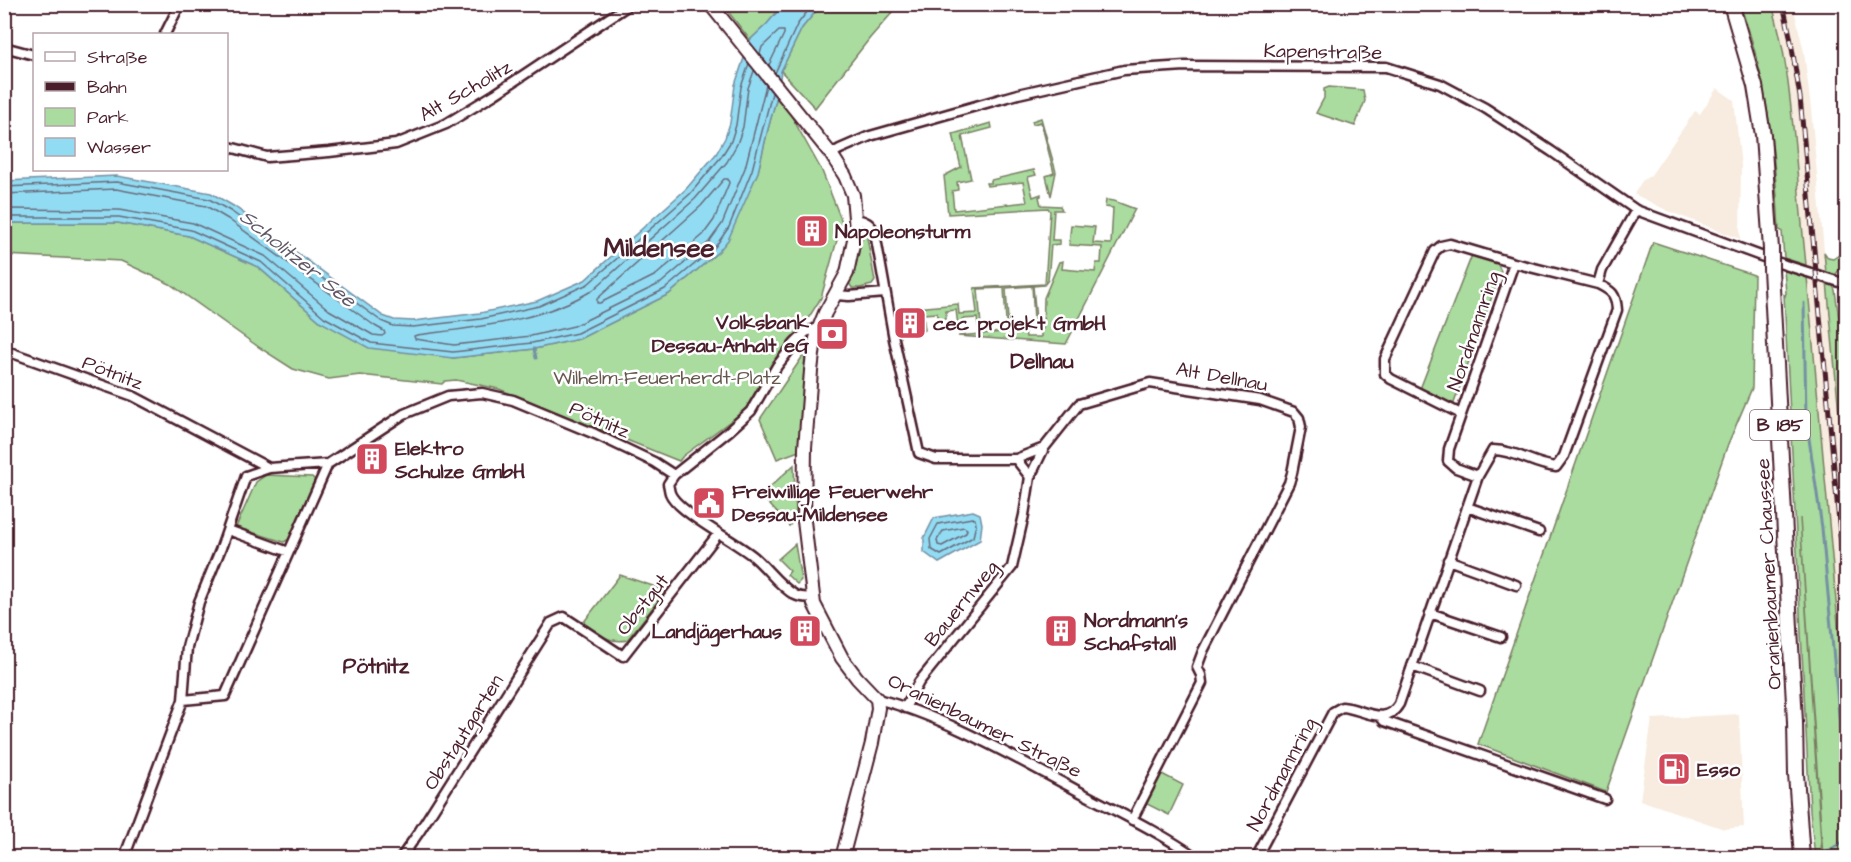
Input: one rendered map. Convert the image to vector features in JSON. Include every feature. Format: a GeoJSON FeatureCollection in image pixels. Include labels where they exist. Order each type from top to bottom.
{"type":"FeatureCollection","features":[{"type":"Feature","properties":{"kind":"main road","name":"Oranienbaumer Chaussee"},"geometry":{"type":"LineString","coordinates":[[1731,4],[1755,86],[1762,125],[1796,722],[1797,810],[1802,858]]}},
{"type":"Feature","properties":{"kind":"street"},"geometry":{"type":"LineString","coordinates":[[166,33],[180,4]]}},
{"type":"Feature","properties":{"kind":"street","name":"Alt Scholitz"},"geometry":{"type":"LineString","coordinates":[[228,147],[267,157],[396,144],[446,124],[630,4]]}},
{"type":"Feature","properties":{"kind":"street"},"geometry":{"type":"LineString","coordinates":[[710,4],[831,154],[845,176],[853,195],[856,230],[852,257],[836,295],[885,293]]}},
{"type":"Feature","properties":{"kind":"street"},"geometry":{"type":"LineString","coordinates":[[4,47],[33,55]]}},
{"type":"Feature","properties":{"kind":"street","name":"Kapenstraße"},"geometry":{"type":"LineString","coordinates":[[831,154],[856,141],[881,133],[1018,94],[1125,70],[1185,66],[1386,67],[1440,84],[1485,108],[1636,210],[1785,265],[1846,284]]}},
{"type":"Feature","properties":{"kind":"street"},"geometry":{"type":"LineString","coordinates":[[1380,716],[1390,714],[1395,710],[1478,476],[1493,450],[1501,450],[1543,466],[1556,467],[1563,456],[1617,310],[1617,299],[1609,289],[1598,284],[1602,270],[1636,210]]}},
{"type":"Feature","properties":{"kind":"street"},"geometry":{"type":"LineString","coordinates":[[856,219],[866,221],[875,233],[885,293],[919,453],[936,459],[1016,459],[1044,448]]}},
{"type":"Feature","properties":{"kind":"street"},"geometry":{"type":"LineString","coordinates":[[1461,414],[1391,379],[1385,374],[1386,359],[1435,251],[1441,246],[1450,244],[1514,263]]}},
{"type":"Feature","properties":{"kind":"street","name":"Nordmannring"},"geometry":{"type":"LineString","coordinates":[[1478,476],[1456,468],[1448,461],[1449,449],[1514,263],[1598,284]]}},
{"type":"Feature","properties":{"kind":"street","name":"Oranienbaumer Straße"},"geometry":{"type":"LineString","coordinates":[[836,295],[819,328],[811,371],[805,448],[804,520],[814,604],[842,658],[877,699],[972,736],[1132,820],[1197,858]]}},
{"type":"Feature","properties":{"kind":"street"},"geometry":{"type":"LineString","coordinates":[[813,597],[799,597],[791,593],[755,557],[718,534],[680,505],[670,495],[668,484],[674,475],[751,411],[777,366],[795,343],[806,332],[819,328]]}},
{"type":"Feature","properties":{"kind":"street","name":"Pötnitz"},"geometry":{"type":"LineString","coordinates":[[4,350],[133,396],[269,468]]}},
{"type":"Feature","properties":{"kind":"street","name":"Alt Dellnau"},"geometry":{"type":"LineString","coordinates":[[1044,448],[1079,404],[1150,383],[1260,400],[1294,412],[1300,421],[1301,427],[1289,483],[1203,651],[1197,668],[1202,683],[1132,820]]}},
{"type":"Feature","properties":{"kind":"street","name":"Pötnitz"},"geometry":{"type":"LineString","coordinates":[[124,858],[183,700],[187,647],[199,602],[228,530],[246,476],[269,468],[328,464],[404,414],[448,396],[482,393],[513,400],[595,434],[654,462],[674,475]]}},
{"type":"Feature","properties":{"kind":"street","name":"Bauernweg"},"geometry":{"type":"LineString","coordinates":[[905,708],[919,682],[1012,567],[1030,477],[1044,448]]}},
{"type":"Feature","properties":{"kind":"street"},"geometry":{"type":"LineString","coordinates":[[1016,459],[1030,477]]}},
{"type":"Feature","properties":{"kind":"street"},"geometry":{"type":"LineString","coordinates":[[183,700],[225,696],[328,464]]}},
{"type":"Feature","properties":{"kind":"street"},"geometry":{"type":"LineString","coordinates":[[1467,507],[1539,532]]}},
{"type":"Feature","properties":{"kind":"street"},"geometry":{"type":"LineString","coordinates":[[228,530],[289,552]]}},
{"type":"Feature","properties":{"kind":"street","name":"Obstgut"},"geometry":{"type":"LineString","coordinates":[[551,623],[564,617],[623,656],[718,534]]}},
{"type":"Feature","properties":{"kind":"street"},"geometry":{"type":"LineString","coordinates":[[1448,560],[1516,585]]}},
{"type":"Feature","properties":{"kind":"street"},"geometry":{"type":"LineString","coordinates":[[1430,613],[1501,638]]}},
{"type":"Feature","properties":{"kind":"street","name":"Obstgutgarten"},"geometry":{"type":"LineString","coordinates":[[401,858],[551,623]]}},
{"type":"Feature","properties":{"kind":"street"},"geometry":{"type":"LineString","coordinates":[[1412,666],[1480,691]]}},
{"type":"Feature","properties":{"kind":"street"},"geometry":{"type":"LineString","coordinates":[[842,858],[872,743],[877,715],[877,699]]}},
{"type":"Feature","properties":{"kind":"street","name":"Nordmannring"},"geometry":{"type":"LineString","coordinates":[[1256,858],[1333,712],[1342,706],[1380,716],[1384,721],[1605,799]]}},
{"type":"Feature","properties":{"kind":"shaded area"},"geometry":{"type":"Polygon","coordinates":[[[1772,5],[1793,5],[1804,52],[1811,109],[1846,490],[1846,713],[1792,113],[1786,66],[1772,5]]]}},
{"type":"Feature","properties":{"kind":"shaded area"},"geometry":{"type":"Polygon","coordinates":[[[1717,88],[1734,100],[1741,166],[1740,239],[1668,211],[1634,194],[1642,181],[1651,175],[1695,111],[1700,114],[1717,88]]]}},
{"type":"Feature","properties":{"kind":"shaded area"},"geometry":{"type":"Polygon","coordinates":[[[1739,714],[1744,827],[1724,829],[1640,800],[1652,719],[1739,714]]]}},
{"type":"Feature","properties":{"kind":"green space"},"geometry":{"type":"Polygon","coordinates":[[[723,5],[783,5],[750,40],[723,5]]]}},
{"type":"Feature","properties":{"kind":"green space"},"geometry":{"type":"Polygon","coordinates":[[[821,5],[899,5],[815,108],[781,71],[802,28],[821,5]]]}},
{"type":"Feature","properties":{"kind":"green space"},"geometry":{"type":"Polygon","coordinates":[[[1740,5],[1772,5],[1777,22],[1789,92],[1806,265],[1784,258],[1782,231],[1779,230],[1768,116],[1757,60],[1740,5]]]}},
{"type":"Feature","properties":{"kind":"green space"},"geometry":{"type":"Polygon","coordinates":[[[1329,87],[1363,90],[1365,101],[1355,126],[1316,113],[1324,98],[1324,89],[1329,87]]]}},
{"type":"Feature","properties":{"kind":"green space","name":"Wilhelm-Feuerherdt-Platz"},"geometry":{"type":"Polygon","coordinates":[[[778,92],[822,171],[842,222],[821,298],[799,333],[777,356],[744,411],[679,461],[499,389],[456,380],[445,381],[442,384],[360,375],[329,379],[293,369],[170,284],[121,261],[5,255],[4,223],[118,223],[189,236],[258,267],[321,322],[453,358],[534,349],[579,339],[669,294],[719,251],[758,172],[778,92]]]}},
{"type":"Feature","properties":{"kind":"green space"},"geometry":{"type":"Polygon","coordinates":[[[1041,118],[1056,172],[1051,196],[1046,176],[1054,173],[1041,122],[1033,124],[1032,121],[1041,118]]]}},
{"type":"Feature","properties":{"kind":"green space"},"geometry":{"type":"Polygon","coordinates":[[[991,123],[992,128],[962,136],[971,179],[957,182],[958,190],[952,191],[954,210],[1027,202],[1023,182],[987,186],[986,183],[1034,170],[1036,175],[1028,177],[1033,197],[1041,194],[1039,197],[1041,205],[1060,206],[1062,210],[1054,210],[1052,240],[1060,240],[1060,244],[1051,245],[1048,280],[1045,284],[1050,211],[1048,208],[948,214],[944,176],[961,167],[953,134],[991,123]]]}},
{"type":"Feature","properties":{"kind":"green space"},"geometry":{"type":"Polygon","coordinates":[[[1106,200],[1135,209],[1066,344],[958,336],[1025,330],[1026,337],[1041,337],[1044,298],[1059,262],[1063,261],[1062,269],[1095,272],[1096,263],[1101,263],[1102,247],[1069,245],[1071,225],[1095,227],[1093,243],[1111,244],[1113,208],[1105,207],[1106,200]]]}},
{"type":"Feature","properties":{"kind":"green space"},"geometry":{"type":"Polygon","coordinates":[[[863,232],[866,232],[875,281],[872,285],[852,288],[849,283],[857,261],[863,232]]]}},
{"type":"Feature","properties":{"kind":"green space"},"geometry":{"type":"Polygon","coordinates":[[[1653,242],[1754,275],[1752,388],[1728,444],[1606,792],[1478,744],[1653,242]]]}},
{"type":"Feature","properties":{"kind":"green space"},"geometry":{"type":"Polygon","coordinates":[[[1846,246],[1846,260],[1834,277],[1826,273],[1824,252],[1828,258],[1833,259],[1846,246]]]}},
{"type":"Feature","properties":{"kind":"green space"},"geometry":{"type":"Polygon","coordinates":[[[1472,255],[1496,261],[1501,271],[1454,403],[1449,404],[1420,389],[1472,255]]]}},
{"type":"Feature","properties":{"kind":"green space"},"geometry":{"type":"Polygon","coordinates":[[[1784,270],[1807,277],[1846,713],[1846,857],[1823,857],[1800,518],[1822,857],[1815,857],[1810,811],[1784,270]]]}},
{"type":"Feature","properties":{"kind":"green space"},"geometry":{"type":"Polygon","coordinates":[[[1827,282],[1832,284],[1835,290],[1839,319],[1845,318],[1842,301],[1846,293],[1846,490],[1827,282]]]}},
{"type":"Feature","properties":{"kind":"green space"},"geometry":{"type":"Polygon","coordinates":[[[1045,284],[1033,286],[1036,320],[1034,320],[1032,286],[1006,288],[1008,321],[1006,321],[1004,288],[978,289],[981,326],[978,326],[977,318],[962,319],[963,327],[958,326],[956,310],[946,311],[946,319],[938,320],[937,313],[923,314],[925,330],[920,331],[916,308],[958,304],[959,314],[977,313],[974,288],[1045,284]]]}},
{"type":"Feature","properties":{"kind":"green space"},"geometry":{"type":"Polygon","coordinates":[[[805,353],[799,451],[777,459],[760,419],[805,353]]]}},
{"type":"Feature","properties":{"kind":"green space"},"geometry":{"type":"Polygon","coordinates":[[[794,465],[796,518],[789,526],[761,495],[794,465]]]}},
{"type":"Feature","properties":{"kind":"green space"},"geometry":{"type":"Polygon","coordinates":[[[266,475],[312,477],[315,480],[291,538],[284,542],[236,527],[256,482],[266,475]]]}},
{"type":"Feature","properties":{"kind":"green space"},"geometry":{"type":"Polygon","coordinates":[[[795,544],[801,580],[797,584],[787,575],[790,571],[778,559],[795,544]]]}},
{"type":"Feature","properties":{"kind":"green space"},"geometry":{"type":"Polygon","coordinates":[[[620,575],[662,589],[662,596],[627,640],[621,641],[604,637],[583,623],[620,575]]]}},
{"type":"Feature","properties":{"kind":"green space"},"geometry":{"type":"Polygon","coordinates":[[[1160,773],[1183,785],[1169,815],[1145,803],[1160,773]]]}},
{"type":"Feature","properties":{"kind":"water","name":"Scholitzer See"},"geometry":{"type":"Polygon","coordinates":[[[783,5],[821,5],[802,28],[781,71],[758,172],[728,240],[719,251],[669,294],[579,339],[534,349],[453,358],[369,348],[321,322],[258,267],[189,236],[118,223],[5,223],[5,181],[117,176],[211,193],[235,207],[383,316],[394,320],[413,321],[480,313],[537,301],[585,280],[686,189],[716,154],[730,123],[735,85],[750,40],[783,5]]]}},
{"type":"Feature","properties":{"kind":"water"},"geometry":{"type":"Polygon","coordinates":[[[973,511],[980,514],[982,524],[980,540],[939,563],[924,552],[924,538],[934,518],[973,511]]]}},
{"type":"Feature","properties":{"kind":"waterway"},"geometry":{"type":"LineString","coordinates":[[1804,303],[1806,418],[1822,528],[1846,792]]}},
{"type":"Feature","properties":{"kind":"waterway"},"geometry":{"type":"LineString","coordinates":[[534,349],[536,358]]}},
{"type":"Feature","properties":{"kind":"waterway"},"geometry":{"type":"LineString","coordinates":[[1828,851],[1846,840]]}},
{"type":"Feature","properties":{"kind":"railway"},"geometry":{"type":"LineString","coordinates":[[1783,4],[1800,97],[1846,599]]}},
{"type":"Feature","properties":{"kind":"place","name":"Napoleonsturm"},"geometry":{"type":"Point","coordinates":[812,231]}},
{"type":"Feature","properties":{"kind":"place","name":"cec projekt GmbH"},"geometry":{"type":"Point","coordinates":[910,323]}},
{"type":"Feature","properties":{"kind":"place","name":"Volksbank Dessau-Anhalt eG"},"geometry":{"type":"Point","coordinates":[832,334]}},
{"type":"Feature","properties":{"kind":"place","name":"Elektro Schulze GmbH"},"geometry":{"type":"Point","coordinates":[372,459]}},
{"type":"Feature","properties":{"kind":"place","name":"Freiwillige Feuerwehr Dessau-Mildensee"},"geometry":{"type":"Point","coordinates":[709,503]}},
{"type":"Feature","properties":{"kind":"place","name":"Landjägerhaus"},"geometry":{"type":"Point","coordinates":[805,631]}},
{"type":"Feature","properties":{"kind":"place","name":"Nordmann's Schafstall"},"geometry":{"type":"Point","coordinates":[1061,631]}},
{"type":"Feature","properties":{"kind":"place","name":"Esso"},"geometry":{"type":"Point","coordinates":[1674,769]}},
{"type":"Feature","properties":{"kind":"district","name":"Mildensee"},"geometry":{"type":"Point","coordinates":[659,247]}},
{"type":"Feature","properties":{"kind":"district","name":"Dellnau"},"geometry":{"type":"Point","coordinates":[1042,361]}},
{"type":"Feature","properties":{"kind":"district","name":"Pötnitz"},"geometry":{"type":"Point","coordinates":[376,666]}}]}
